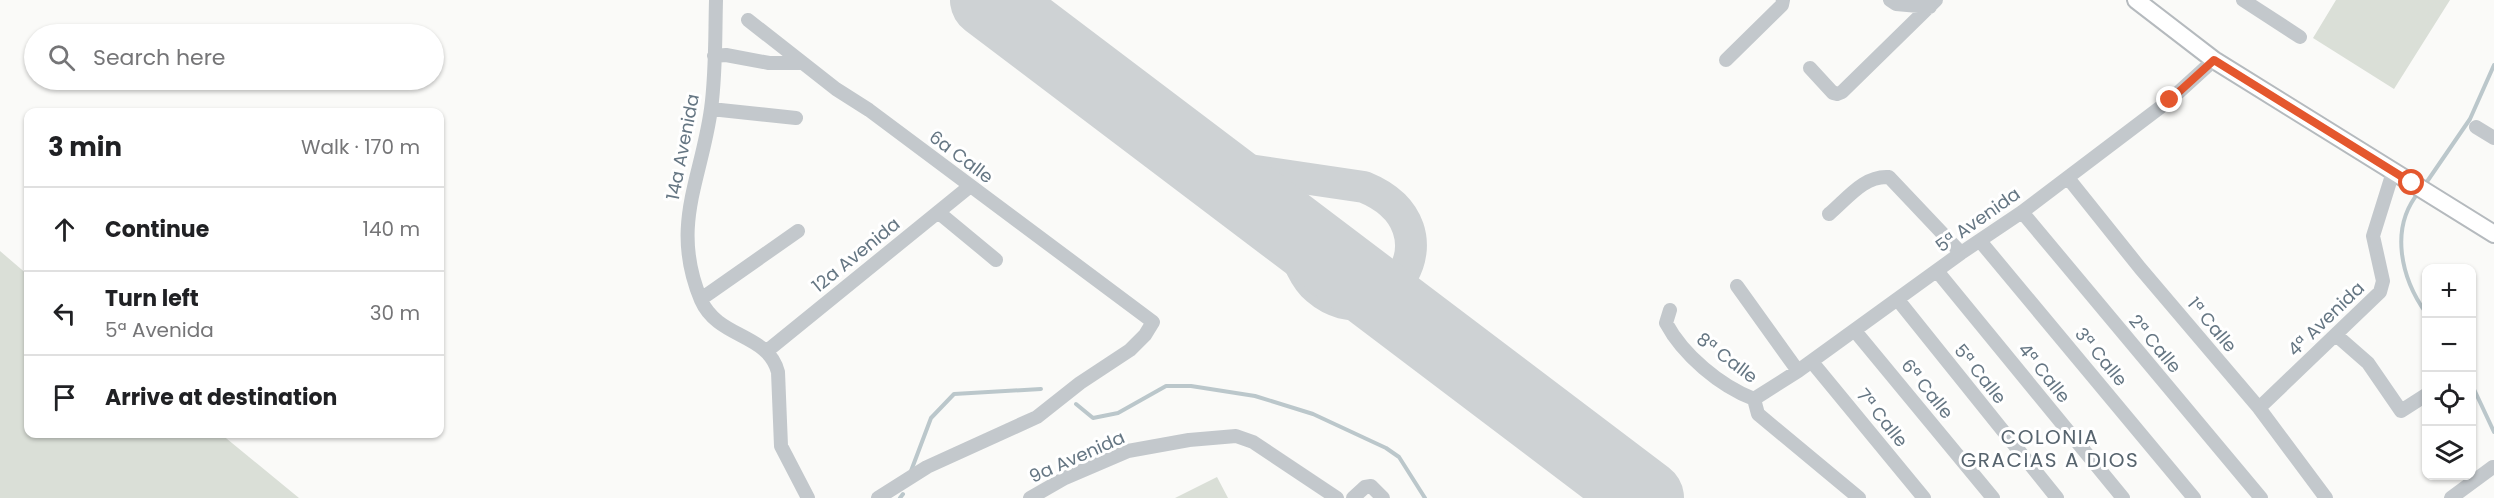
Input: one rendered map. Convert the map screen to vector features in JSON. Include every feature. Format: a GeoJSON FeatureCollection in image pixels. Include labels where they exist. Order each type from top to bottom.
{"type":"FeatureCollection","features":[{"type":"Feature","properties":{"kind":"main road"},"geometry":{"type":"LineString","coordinates":[[2135,1],[2214,60],[2494,233]]}},
{"type":"Feature","properties":{"kind":"street","name":"14a Avenida"},"geometry":{"type":"LineString","coordinates":[[700,299],[686,233],[690,199],[711,109],[716,0]]}},
{"type":"Feature","properties":{"kind":"street"},"geometry":{"type":"LineString","coordinates":[[1726,60],[1782,5],[1783,0]]}},
{"type":"Feature","properties":{"kind":"street"},"geometry":{"type":"LineString","coordinates":[[1890,0],[1896,4],[1933,3]]}},
{"type":"Feature","properties":{"kind":"street"},"geometry":{"type":"LineString","coordinates":[[2243,0],[2300,37]]}},
{"type":"Feature","properties":{"kind":"street"},"geometry":{"type":"LineString","coordinates":[[1810,68],[1833,93],[1837,94],[1933,3]]}},
{"type":"Feature","properties":{"kind":"street","name":"6a Calle"},"geometry":{"type":"LineString","coordinates":[[748,20],[1153,322],[1130,350],[1080,383],[1037,417],[927,467],[878,498]]}},
{"type":"Feature","properties":{"kind":"street"},"geometry":{"type":"LineString","coordinates":[[714,56],[726,55],[769,63],[803,63]]}},
{"type":"Feature","properties":{"kind":"street","name":"5ª Avenida"},"geometry":{"type":"LineString","coordinates":[[1754,399],[1812,362],[1961,253],[2022,212],[2170,100],[2214,60]]}},
{"type":"Feature","properties":{"kind":"street"},"geometry":{"type":"LineString","coordinates":[[711,109],[796,118]]}},
{"type":"Feature","properties":{"kind":"street"},"geometry":{"type":"LineString","coordinates":[[2476,127],[2494,138]]}},
{"type":"Feature","properties":{"kind":"street","name":"4ª Avenida"},"geometry":{"type":"LineString","coordinates":[[2259,408],[2380,292],[2383,286],[2373,236],[2393,172]]}},
{"type":"Feature","properties":{"kind":"street"},"geometry":{"type":"LineString","coordinates":[[1830,214],[1863,184],[1876,176],[1889,177],[1961,253]]}},
{"type":"Feature","properties":{"kind":"street","name":"1ª Calle"},"geometry":{"type":"LineString","coordinates":[[2068,178],[2140,268],[2259,408],[2326,498]]}},
{"type":"Feature","properties":{"kind":"street","name":"12a Avenida"},"geometry":{"type":"LineString","coordinates":[[767,351],[969,187]]}},
{"type":"Feature","properties":{"kind":"street"},"geometry":{"type":"LineString","coordinates":[[938,212],[996,260]]}},
{"type":"Feature","properties":{"kind":"street","name":"2ª Calle"},"geometry":{"type":"LineString","coordinates":[[2022,212],[2261,498]]}},
{"type":"Feature","properties":{"kind":"street"},"geometry":{"type":"LineString","coordinates":[[798,231],[700,299],[716,322],[767,351],[775,360],[778,372],[781,446],[808,498]]}},
{"type":"Feature","properties":{"kind":"street","name":"3ª Calle"},"geometry":{"type":"LineString","coordinates":[[1980,241],[2194,498]]}},
{"type":"Feature","properties":{"kind":"street","name":"4ª Calle"},"geometry":{"type":"LineString","coordinates":[[1937,271],[2123,498]]}},
{"type":"Feature","properties":{"kind":"street"},"geometry":{"type":"LineString","coordinates":[[1737,286],[1798,371]]}},
{"type":"Feature","properties":{"kind":"street","name":"5ª Calle"},"geometry":{"type":"LineString","coordinates":[[1898,300],[2057,498]]}},
{"type":"Feature","properties":{"kind":"street","name":"8ª Calle"},"geometry":{"type":"LineString","coordinates":[[1670,310],[1666,323],[1674,337],[1698,363],[1732,389],[1754,399],[1758,414],[1858,498]]}},
{"type":"Feature","properties":{"kind":"street","name":"6ª Calle"},"geometry":{"type":"LineString","coordinates":[[1856,331],[1993,498]]}},
{"type":"Feature","properties":{"kind":"street"},"geometry":{"type":"LineString","coordinates":[[2336,335],[2368,363],[2401,411],[2422,398]]}},
{"type":"Feature","properties":{"kind":"street","name":"7ª Calle"},"geometry":{"type":"LineString","coordinates":[[1812,362],[1924,498]]}},
{"type":"Feature","properties":{"kind":"street","name":"9a Avenida"},"geometry":{"type":"LineString","coordinates":[[1030,498],[1065,478],[1128,451],[1189,440],[1236,436],[1253,442],[1337,498]]}},
{"type":"Feature","properties":{"kind":"street"},"geometry":{"type":"LineString","coordinates":[[2451,498],[2493,467]]}},
{"type":"Feature","properties":{"kind":"street"},"geometry":{"type":"LineString","coordinates":[[1353,498],[1365,487],[1371,486],[1383,498]]}},
{"type":"Feature","properties":{"kind":"shaded area"},"geometry":{"type":"Polygon","coordinates":[[[2336,0],[2450,0],[2394,89],[2313,38],[2336,0]]]}},
{"type":"Feature","properties":{"kind":"shaded area"},"geometry":{"type":"Polygon","coordinates":[[[0,251],[24,272],[24,438],[226,438],[299,498],[0,498],[0,251]]]}},
{"type":"Feature","properties":{"kind":"shaded area"},"geometry":{"type":"Polygon","coordinates":[[[1217,477],[1228,498],[1175,498],[1217,477]]]}},
{"type":"Feature","properties":{"kind":"waterway"},"geometry":{"type":"LineString","coordinates":[[2424,186],[2470,119],[2494,65]]}},
{"type":"Feature","properties":{"kind":"waterway"},"geometry":{"type":"LineString","coordinates":[[2419,192],[2410,206],[2401,237],[2405,269],[2422,307]]}},
{"type":"Feature","properties":{"kind":"waterway"},"geometry":{"type":"LineString","coordinates":[[1076,404],[1093,418],[1118,413],[1166,386],[1191,386],[1255,396],[1313,414],[1386,448],[1399,457],[1425,498]]}},
{"type":"Feature","properties":{"kind":"waterway"},"geometry":{"type":"LineString","coordinates":[[911,471],[931,418],[954,394],[1041,389]]}},
{"type":"Feature","properties":{"kind":"waterway"},"geometry":{"type":"LineString","coordinates":[[2476,394],[2494,432]]}},
{"type":"Feature","properties":{"kind":"waterway"},"geometry":{"type":"LineString","coordinates":[[900,498],[903,494]]}},
{"type":"Feature","properties":{"kind":"taxiway"},"geometry":{"type":"LineString","coordinates":[[1193,155],[1215,165],[1364,187],[1393,205],[1408,228],[1410,252],[1403,275],[1387,293],[1366,303],[1342,303],[1311,283],[1301,268],[1284,224]]}},
{"type":"Feature","properties":{"kind":"runway"},"geometry":{"type":"LineString","coordinates":[[988,0],[1646,498]]}},
{"type":"Feature","properties":{"kind":"district","name":"COLONIA GRACIAS A DIOS"},"geometry":{"type":"Point","coordinates":[2050,448]}},
{"type":"Feature","properties":{"kind":"route"},"geometry":{"type":"LineString","coordinates":[[2170,100],[2214,60],[2412,183]]}}]}
